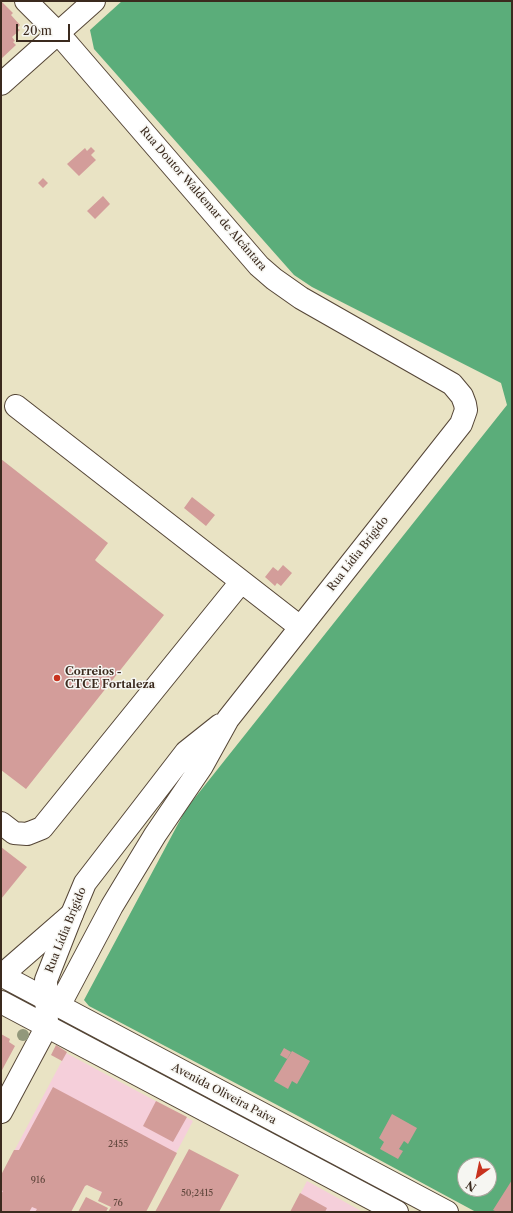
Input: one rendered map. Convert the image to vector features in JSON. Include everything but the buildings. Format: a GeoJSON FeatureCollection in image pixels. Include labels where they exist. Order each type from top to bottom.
{"type":"FeatureCollection","features":[{"type":"Feature","properties":{"kind":"street","name":"Rua Doutor Waldemar de Alcântara"},"geometry":{"type":"LineString","coordinates":[[26,1],[58,33],[259,266],[274,279],[301,298],[452,384]]}},
{"type":"Feature","properties":{"kind":"street"},"geometry":{"type":"LineString","coordinates":[[1,84],[94,1]]}},
{"type":"Feature","properties":{"kind":"street","name":"Rua Lídia Brígido"},"geometry":{"type":"LineString","coordinates":[[47,1026],[52,1002],[155,835],[202,766],[228,719],[461,424],[464,418],[465,404],[462,396],[452,384]]}},
{"type":"Feature","properties":{"kind":"street"},"geometry":{"type":"LineString","coordinates":[[16,406],[300,628]]}},
{"type":"Feature","properties":{"kind":"street"},"geometry":{"type":"LineString","coordinates":[[1,823],[14,833],[27,834],[42,828],[241,582]]}},
{"type":"Feature","properties":{"kind":"street","name":"Rua Lídia Brígido"},"geometry":{"type":"LineString","coordinates":[[52,1002],[46,980],[85,883],[186,752],[228,719]]}},
{"type":"Feature","properties":{"kind":"street"},"geometry":{"type":"LineString","coordinates":[[85,883],[97,880],[107,885],[110,892],[112,906]]}},
{"type":"Feature","properties":{"kind":"street"},"geometry":{"type":"LineString","coordinates":[[2,975],[72,914]]}},
{"type":"Feature","properties":{"kind":"street","name":"Avenida Oliveira Paiva"},"geometry":{"type":"LineString","coordinates":[[2,975],[447,1212]]}},
{"type":"Feature","properties":{"kind":"street"},"geometry":{"type":"LineString","coordinates":[[1,1002],[397,1212]]}},
{"type":"Feature","properties":{"kind":"street"},"geometry":{"type":"LineString","coordinates":[[1,1112],[47,1026]]}},
{"type":"Feature","properties":{"kind":"shaded area"},"geometry":{"type":"Polygon","coordinates":[[[66,1053],[193,1121],[145,1212],[115,1200],[86,1184],[71,1212],[1,1212],[1,1176],[66,1053]]]}},
{"type":"Feature","properties":{"kind":"shaded area"},"geometry":{"type":"Polygon","coordinates":[[[307,1181],[363,1212],[291,1212],[307,1181]]]}},
{"type":"Feature","properties":{"kind":"green space"},"geometry":{"type":"Polygon","coordinates":[[[122,1],[512,1],[512,1212],[476,1212],[89,1006],[84,1000],[186,809],[507,405],[501,383],[312,287],[294,275],[94,49],[90,30],[122,1]]]}},
{"type":"Feature","properties":{"kind":"place","name":"Correios - CTCE Fortaleza"},"geometry":{"type":"Point","coordinates":[57,678]}}]}
